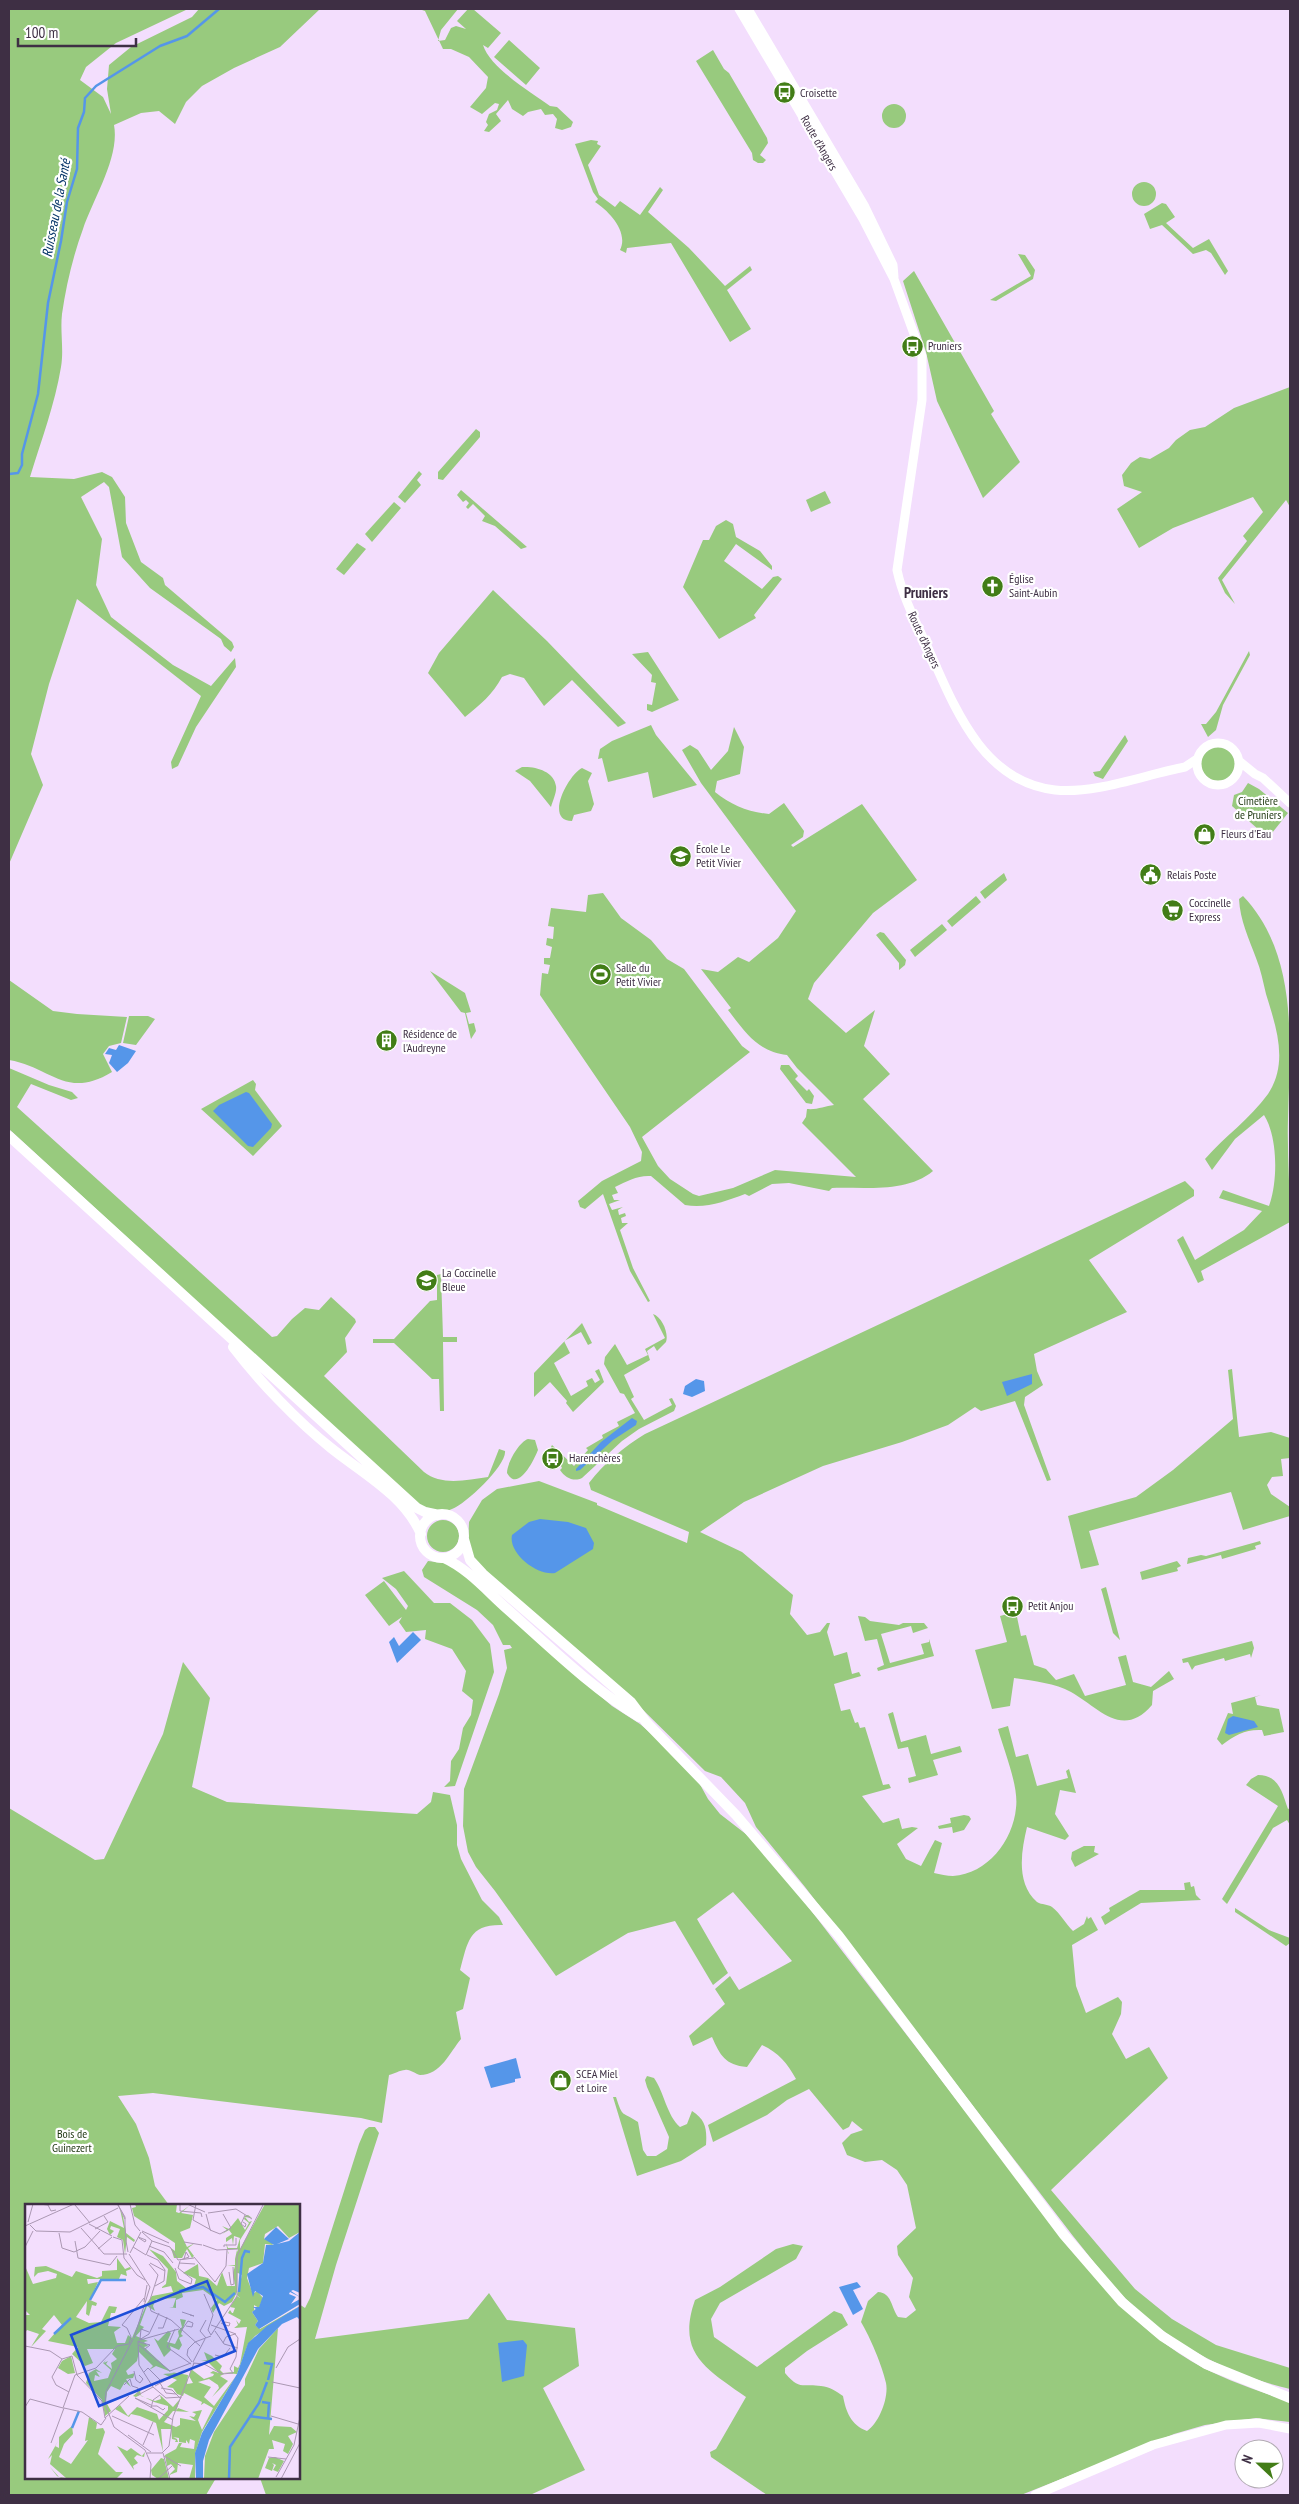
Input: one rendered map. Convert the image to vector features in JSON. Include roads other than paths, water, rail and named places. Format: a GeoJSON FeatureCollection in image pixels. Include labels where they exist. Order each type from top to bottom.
{"type":"FeatureCollection","features":[{"type":"Feature","properties":{"kind":"main road"},"geometry":{"type":"LineString","coordinates":[[9,1136],[417,1508],[425,1512],[456,1519],[463,1528],[470,1560],[631,1702],[646,1722],[736,1814],[839,1936],[1064,2235],[1122,2302],[1162,2336],[1206,2364],[1290,2398]]}},
{"type":"Feature","properties":{"kind":"main road"},"geometry":{"type":"LineString","coordinates":[[219,1328],[255,1377],[330,1447],[369,1476],[405,1510],[421,1534],[426,1550],[432,1555],[458,1564],[591,1685],[646,1722]]}},
{"type":"Feature","properties":{"kind":"main road"},"geometry":{"type":"LineString","coordinates":[[421,1534],[427,1521],[439,1514]]}},
{"type":"Feature","properties":{"kind":"main road"},"geometry":{"type":"LineString","coordinates":[[444,1558],[457,1552],[464,1539]]}},
{"type":"Feature","properties":{"kind":"main road"},"geometry":{"type":"LineString","coordinates":[[1257,2384],[1290,2393]]}},
{"type":"Feature","properties":{"kind":"street","name":"Route d'Angers"},"geometry":{"type":"LineString","coordinates":[[739,9],[866,225],[894,279],[919,348],[924,374],[922,406],[897,570],[904,598],[966,727],[980,748],[1008,773],[1026,783],[1048,788],[1074,790],[1093,788],[1185,767],[1197,759]]}},
{"type":"Feature","properties":{"kind":"street","name":"Route d'Angers"},"geometry":{"type":"LineString","coordinates":[[748,9],[864,205],[893,265],[894,279]]}},
{"type":"Feature","properties":{"kind":"street"},"geometry":{"type":"LineString","coordinates":[[1220,743],[1229,746],[1235,752],[1239,761],[1239,768],[1235,777],[1227,784],[1218,787],[1205,782],[1198,772],[1197,759],[1206,746],[1220,743]]}},
{"type":"Feature","properties":{"kind":"street"},"geometry":{"type":"LineString","coordinates":[[1239,761],[1263,778],[1290,803]]}},
{"type":"Feature","properties":{"kind":"street"},"geometry":{"type":"LineString","coordinates":[[1185,767],[1198,772]]}},
{"type":"Feature","properties":{"kind":"street"},"geometry":{"type":"LineString","coordinates":[[1235,777],[1255,774]]}},
{"type":"Feature","properties":{"kind":"street"},"geometry":{"type":"LineString","coordinates":[[1035,2495],[1153,2445],[1217,2427],[1244,2422],[1290,2429]]}},
{"type":"Feature","properties":{"kind":"water"},"geometry":{"type":"Polygon","coordinates":[[[119,1045],[136,1051],[128,1063],[117,1072],[109,1063],[112,1055],[105,1054],[109,1048],[116,1050],[119,1045]]]}},
{"type":"Feature","properties":{"kind":"water"},"geometry":{"type":"Polygon","coordinates":[[[246,1092],[249,1093],[272,1124],[271,1128],[253,1147],[248,1146],[213,1111],[219,1105],[246,1092]]]}},
{"type":"Feature","properties":{"kind":"water"},"geometry":{"type":"Polygon","coordinates":[[[1032,1374],[1032,1384],[1007,1396],[1002,1382],[1032,1374]]]}},
{"type":"Feature","properties":{"kind":"water"},"geometry":{"type":"Polygon","coordinates":[[[696,1379],[704,1381],[705,1391],[692,1397],[683,1394],[685,1386],[696,1379]]]}},
{"type":"Feature","properties":{"kind":"water"},"geometry":{"type":"Polygon","coordinates":[[[632,1418],[637,1421],[636,1425],[613,1440],[580,1470],[576,1471],[601,1442],[632,1418]]]}},
{"type":"Feature","properties":{"kind":"water"},"geometry":{"type":"Polygon","coordinates":[[[540,1519],[568,1522],[586,1528],[594,1543],[593,1549],[555,1573],[540,1571],[532,1567],[514,1549],[512,1535],[529,1522],[540,1519]]]}},
{"type":"Feature","properties":{"kind":"water"},"geometry":{"type":"Polygon","coordinates":[[[413,1632],[421,1640],[397,1663],[389,1642],[394,1637],[399,1646],[413,1632]]]}},
{"type":"Feature","properties":{"kind":"water"},"geometry":{"type":"Polygon","coordinates":[[[1233,1716],[1254,1721],[1258,1727],[1229,1735],[1225,1733],[1228,1719],[1233,1716]]]}},
{"type":"Feature","properties":{"kind":"water"},"geometry":{"type":"Polygon","coordinates":[[[516,2058],[521,2078],[515,2079],[515,2082],[491,2088],[484,2067],[516,2058]]]}},
{"type":"Feature","properties":{"kind":"water"},"geometry":{"type":"Polygon","coordinates":[[[857,2282],[861,2287],[853,2290],[863,2309],[853,2315],[839,2287],[857,2282]]]}},
{"type":"Feature","properties":{"kind":"water"},"geometry":{"type":"Polygon","coordinates":[[[523,2340],[527,2345],[524,2376],[502,2382],[498,2343],[523,2340]]]}},
{"type":"Feature","properties":{"kind":"waterway","name":"Ruisseau de la Santé"},"geometry":{"type":"LineString","coordinates":[[9,474],[18,473],[22,465],[22,454],[38,394],[48,303],[67,202],[77,169],[78,128],[84,112],[85,98],[96,86],[160,46],[187,36],[219,9]]}},
{"type":"Feature","properties":{"kind":"place","name":"Croisette"},"geometry":{"type":"Point","coordinates":[784,93]}},
{"type":"Feature","properties":{"kind":"place","name":"Pruniers"},"geometry":{"type":"Point","coordinates":[912,346]}},
{"type":"Feature","properties":{"kind":"place","name":"Église Saint-Aubin"},"geometry":{"type":"Point","coordinates":[993,586]}},
{"type":"Feature","properties":{"kind":"place","name":"Fleurs d'Eau"},"geometry":{"type":"Point","coordinates":[1205,834]}},
{"type":"Feature","properties":{"kind":"place","name":"École Le Petit Vivier"},"geometry":{"type":"Point","coordinates":[680,856]}},
{"type":"Feature","properties":{"kind":"place","name":"Relais Poste"},"geometry":{"type":"Point","coordinates":[1151,875]}},
{"type":"Feature","properties":{"kind":"place","name":"Coccinelle Express"},"geometry":{"type":"Point","coordinates":[1173,910]}},
{"type":"Feature","properties":{"kind":"place","name":"Salle du Petit Vivier"},"geometry":{"type":"Point","coordinates":[600,975]}},
{"type":"Feature","properties":{"kind":"place","name":"Résidence de l'Audreyne"},"geometry":{"type":"Point","coordinates":[387,1041]}},
{"type":"Feature","properties":{"kind":"place","name":"La Coccinelle Bleue"},"geometry":{"type":"Point","coordinates":[426,1280]}},
{"type":"Feature","properties":{"kind":"place","name":"Harenchères"},"geometry":{"type":"Point","coordinates":[553,1458]}},
{"type":"Feature","properties":{"kind":"place","name":"Petit Anjou"},"geometry":{"type":"Point","coordinates":[1012,1606]}},
{"type":"Feature","properties":{"kind":"place","name":"SCEA Miel et Loire"},"geometry":{"type":"Point","coordinates":[560,2081]}},
{"type":"Feature","properties":{"kind":"district","name":"Pruniers"},"geometry":{"type":"Point","coordinates":[926,593]}},
{"type":"Feature","properties":{"kind":"park label","name":"Cimetière de Pruniers"},"geometry":{"type":"Point","coordinates":[1258,808]}},
{"type":"Feature","properties":{"kind":"park label","name":"Bois de Guinezert"},"geometry":{"type":"Point","coordinates":[72,2141]}}]}
